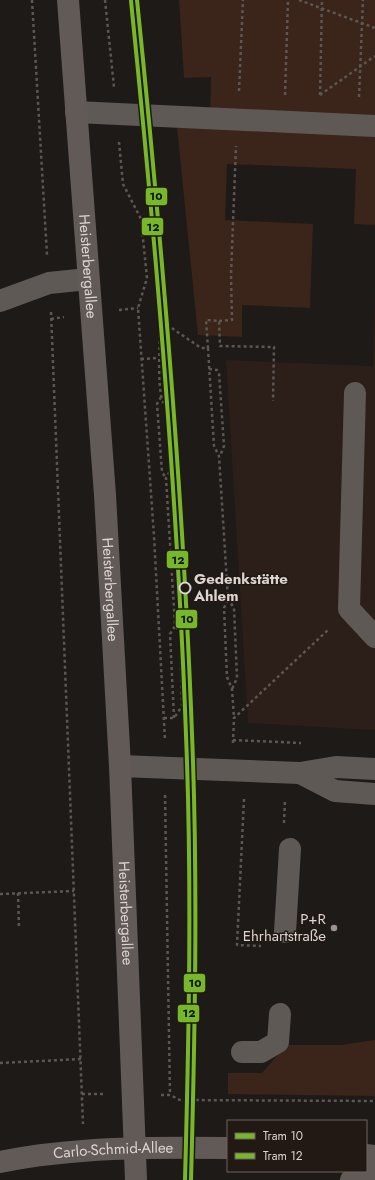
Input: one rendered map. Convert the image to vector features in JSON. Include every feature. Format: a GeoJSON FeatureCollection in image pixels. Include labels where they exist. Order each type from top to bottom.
{"type":"FeatureCollection","features":[{"type":"Feature","properties":{"kind":"main road","name":"Heisterbergallee"},"geometry":{"type":"LineString","coordinates":[[68,0],[105,495],[120,766],[136,1180]]}},
{"type":"Feature","properties":{"kind":"main road","name":"Carlo-Schmid-Allee"},"geometry":{"type":"LineString","coordinates":[[0,1162],[29,1156],[76,1152],[227,1148]]}},
{"type":"Feature","properties":{"kind":"main road"},"geometry":{"type":"LineString","coordinates":[[351,1180],[375,1174]]}},
{"type":"Feature","properties":{"kind":"street"},"geometry":{"type":"LineString","coordinates":[[76,112],[366,125]]}},
{"type":"Feature","properties":{"kind":"street"},"geometry":{"type":"LineString","coordinates":[[0,301],[49,284],[88,279]]}},
{"type":"Feature","properties":{"kind":"street"},"geometry":{"type":"LineString","coordinates":[[355,393],[349,609],[375,637]]}},
{"type":"Feature","properties":{"kind":"street"},"geometry":{"type":"LineString","coordinates":[[120,766],[300,773],[336,767],[375,769]]}},
{"type":"Feature","properties":{"kind":"street"},"geometry":{"type":"LineString","coordinates":[[300,773],[335,791],[375,794]]}},
{"type":"Feature","properties":{"kind":"street"},"geometry":{"type":"LineString","coordinates":[[285,932],[290,849]]}},
{"type":"Feature","properties":{"kind":"street"},"geometry":{"type":"LineString","coordinates":[[242,1052],[261,1052],[278,1042],[280,1014]]}},
{"type":"Feature","properties":{"kind":"path"},"geometry":{"type":"LineString","coordinates":[[32,0],[49,284],[82,1059],[82,1094]]}},
{"type":"Feature","properties":{"kind":"path"},"geometry":{"type":"LineString","coordinates":[[105,0],[123,184],[141,220],[147,278],[138,308],[154,536],[164,718],[170,1095],[180,1100],[375,1101]]}},
{"type":"Feature","properties":{"kind":"path"},"geometry":{"type":"LineString","coordinates":[[232,770],[234,718],[232,689],[227,677],[224,608],[228,599],[219,456],[214,446],[206,320],[232,320],[231,274],[243,0]]}},
{"type":"Feature","properties":{"kind":"path"},"geometry":{"type":"LineString","coordinates":[[284,122],[288,0]]}},
{"type":"Feature","properties":{"kind":"path"},"geometry":{"type":"LineString","coordinates":[[299,0],[375,28]]}},
{"type":"Feature","properties":{"kind":"path"},"geometry":{"type":"LineString","coordinates":[[319,123],[322,0]]}},
{"type":"Feature","properties":{"kind":"path"},"geometry":{"type":"LineString","coordinates":[[363,0],[361,66],[366,125]]}},
{"type":"Feature","properties":{"kind":"path"},"geometry":{"type":"LineString","coordinates":[[284,122],[375,56]]}},
{"type":"Feature","properties":{"kind":"path"},"geometry":{"type":"LineString","coordinates":[[219,320],[220,346],[274,347],[273,400]]}},
{"type":"Feature","properties":{"kind":"path"},"geometry":{"type":"LineString","coordinates":[[166,478],[170,471],[166,405],[161,397],[158,358],[161,346],[159,322],[163,322],[201,348],[208,348]]}},
{"type":"Feature","properties":{"kind":"path"},"geometry":{"type":"LineString","coordinates":[[141,359],[158,358]]}},
{"type":"Feature","properties":{"kind":"path"},"geometry":{"type":"LineString","coordinates":[[209,369],[217,370],[218,373],[224,446],[219,456]]}},
{"type":"Feature","properties":{"kind":"path"},"geometry":{"type":"LineString","coordinates":[[161,397],[157,404],[162,472],[166,478],[175,625],[180,634],[182,706],[174,718]]}},
{"type":"Feature","properties":{"kind":"path"},"geometry":{"type":"LineString","coordinates":[[228,599],[234,608],[237,678],[232,689]]}},
{"type":"Feature","properties":{"kind":"path"},"geometry":{"type":"LineString","coordinates":[[174,718],[170,634],[175,625]]}},
{"type":"Feature","properties":{"kind":"path"},"geometry":{"type":"LineString","coordinates":[[234,718],[319,638]]}},
{"type":"Feature","properties":{"kind":"path"},"geometry":{"type":"LineString","coordinates":[[164,718],[174,718]]}},
{"type":"Feature","properties":{"kind":"path"},"geometry":{"type":"LineString","coordinates":[[244,798],[237,945],[264,946]]}},
{"type":"Feature","properties":{"kind":"path"},"geometry":{"type":"LineString","coordinates":[[284,819],[285,800]]}},
{"type":"Feature","properties":{"kind":"path"},"geometry":{"type":"LineString","coordinates":[[0,894],[74,891]]}},
{"type":"Feature","properties":{"kind":"path"},"geometry":{"type":"LineString","coordinates":[[18,893],[19,927]]}},
{"type":"Feature","properties":{"kind":"path"},"geometry":{"type":"LineString","coordinates":[[0,1063],[82,1059]]}},
{"type":"Feature","properties":{"kind":"shaded area"},"geometry":{"type":"Polygon","coordinates":[[[179,0],[375,0],[375,225],[354,224],[356,169],[227,164],[225,220],[313,224],[310,308],[242,305],[242,337],[198,335],[177,127],[210,128],[211,77],[184,78],[179,0]]]}},
{"type":"Feature","properties":{"kind":"shaded area"},"geometry":{"type":"Polygon","coordinates":[[[375,282],[375,730],[248,723],[226,360],[373,366],[375,282]]]}},
{"type":"Feature","properties":{"kind":"shaded area"},"geometry":{"type":"Polygon","coordinates":[[[375,1040],[375,1096],[228,1094],[228,1073],[262,1073],[286,1045],[341,1045],[375,1040]]]}},
{"type":"Feature","properties":{"kind":"tram line","name":"10"},"geometry":{"type":"LineString","coordinates":[[137,0],[163,275],[177,458],[188,642],[195,846],[195,1013],[191,1180]]}},
{"type":"Feature","properties":{"kind":"tram line","name":"12"},"geometry":{"type":"LineString","coordinates":[[131,1],[157,276],[171,459],[182,643],[189,846],[189,1013],[185,1180]]}},
{"type":"Feature","properties":{"kind":"place","name":"Gedenkstätte Ahlem"},"geometry":{"type":"Point","coordinates":[185,588]}},
{"type":"Feature","properties":{"kind":"place","name":"P+R Ehrhartstraße"},"geometry":{"type":"Point","coordinates":[334,928]}}]}
